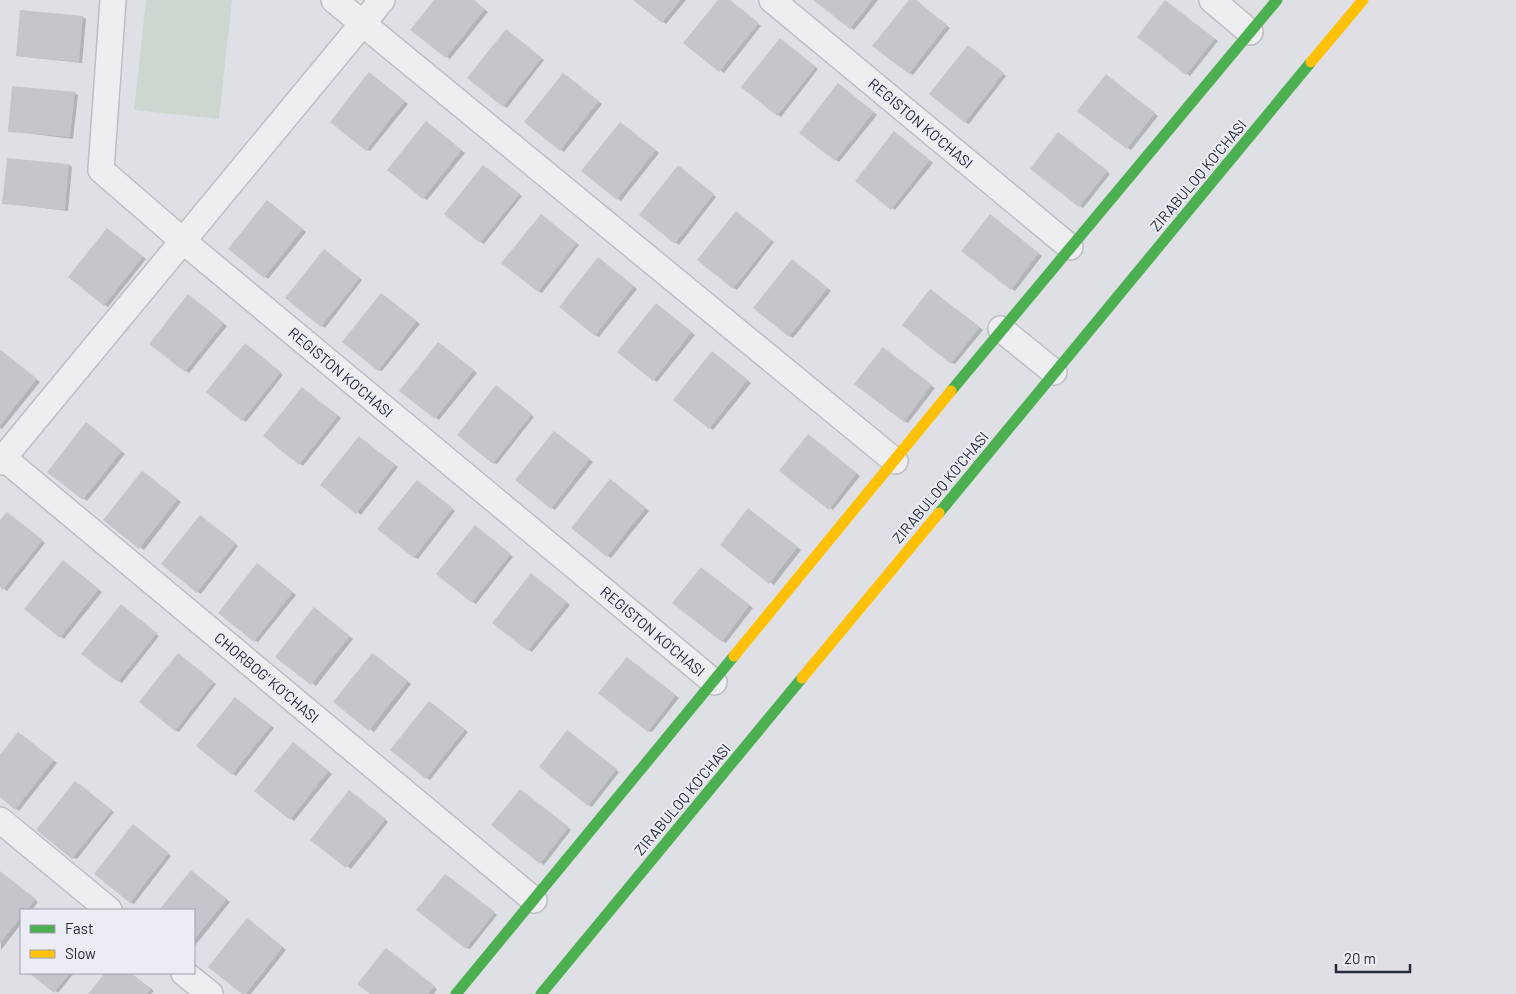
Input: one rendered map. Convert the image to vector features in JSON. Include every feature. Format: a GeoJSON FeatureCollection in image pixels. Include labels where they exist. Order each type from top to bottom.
{"type":"FeatureCollection","features":[{"type":"Feature","properties":{"kind":"street","name":"REGISTON KO'CHASI"},"geometry":{"type":"LineString","coordinates":[[113,0],[101,170],[183,241],[714,682]]}},
{"type":"Feature","properties":{"kind":"street"},"geometry":{"type":"LineString","coordinates":[[334,0],[895,461]]}},
{"type":"Feature","properties":{"kind":"street"},"geometry":{"type":"LineString","coordinates":[[1,458],[382,0]]}},
{"type":"Feature","properties":{"kind":"street","name":"REGISTON KO'CHASI"},"geometry":{"type":"LineString","coordinates":[[772,0],[1070,247]]}},
{"type":"Feature","properties":{"kind":"street"},"geometry":{"type":"LineString","coordinates":[[1212,0],[1250,32]]}},
{"type":"Feature","properties":{"kind":"street"},"geometry":{"type":"LineString","coordinates":[[456,994],[714,682],[1001,329],[1277,0]]}},
{"type":"Feature","properties":{"kind":"street","name":"ZIRABULOQ KO'CHASI"},"geometry":{"type":"LineString","coordinates":[[541,994],[1363,0]]}},
{"type":"Feature","properties":{"kind":"street"},"geometry":{"type":"LineString","coordinates":[[1001,329],[1054,372]]}},
{"type":"Feature","properties":{"kind":"street","name":"CHORBOG' KO'CHASI"},"geometry":{"type":"LineString","coordinates":[[1,458],[534,900]]}},
{"type":"Feature","properties":{"kind":"street"},"geometry":{"type":"LineString","coordinates":[[0,820],[108,909]]}},
{"type":"Feature","properties":{"kind":"street"},"geometry":{"type":"LineString","coordinates":[[185,974],[210,994]]}},
{"type":"Feature","properties":{"kind":"shaded area"},"geometry":{"type":"Polygon","coordinates":[[[146,0],[232,0],[219,119],[134,110],[146,0]]]}},
{"type":"Feature","properties":{"kind":"building"},"geometry":{"type":"Polygon","coordinates":[[[434,0],[474,0],[485,9],[446,58],[410,30],[434,0]]]}},
{"type":"Feature","properties":{"kind":"building"},"geometry":{"type":"Polygon","coordinates":[[[633,0],[681,0],[662,23],[633,0]]]}},
{"type":"Feature","properties":{"kind":"building"},"geometry":{"type":"Polygon","coordinates":[[[718,0],[730,0],[759,23],[719,72],[683,43],[718,0]]]}},
{"type":"Feature","properties":{"kind":"building"},"geometry":{"type":"Polygon","coordinates":[[[813,0],[873,0],[850,29],[813,0]]]}},
{"type":"Feature","properties":{"kind":"building"},"geometry":{"type":"Polygon","coordinates":[[[909,0],[916,0],[947,25],[909,74],[872,46],[909,0]]]}},
{"type":"Feature","properties":{"kind":"building"},"geometry":{"type":"Polygon","coordinates":[[[1165,0],[1215,39],[1186,75],[1137,37],[1165,0]]]}},
{"type":"Feature","properties":{"kind":"building"},"geometry":{"type":"Polygon","coordinates":[[[20,10],[83,16],[79,62],[16,56],[20,10]]]}},
{"type":"Feature","properties":{"kind":"building"},"geometry":{"type":"Polygon","coordinates":[[[506,29],[542,58],[503,107],[467,78],[506,29]]]}},
{"type":"Feature","properties":{"kind":"building"},"geometry":{"type":"Polygon","coordinates":[[[780,38],[816,67],[777,116],[741,87],[780,38]]]}},
{"type":"Feature","properties":{"kind":"building"},"geometry":{"type":"Polygon","coordinates":[[[968,45],[1004,73],[965,123],[929,94],[968,45]]]}},
{"type":"Feature","properties":{"kind":"building"},"geometry":{"type":"Polygon","coordinates":[[[369,72],[405,101],[366,151],[330,122],[369,72]]]}},
{"type":"Feature","properties":{"kind":"building"},"geometry":{"type":"Polygon","coordinates":[[[563,73],[599,101],[560,151],[524,122],[563,73]]]}},
{"type":"Feature","properties":{"kind":"building"},"geometry":{"type":"Polygon","coordinates":[[[1106,74],[1155,113],[1127,149],[1077,111],[1106,74]]]}},
{"type":"Feature","properties":{"kind":"building"},"geometry":{"type":"Polygon","coordinates":[[[838,83],[874,112],[835,161],[799,133],[838,83]]]}},
{"type":"Feature","properties":{"kind":"building"},"geometry":{"type":"Polygon","coordinates":[[[12,86],[75,92],[70,137],[8,132],[12,86]]]}},
{"type":"Feature","properties":{"kind":"building"},"geometry":{"type":"Polygon","coordinates":[[[426,121],[462,150],[423,199],[387,170],[426,121]]]}},
{"type":"Feature","properties":{"kind":"building"},"geometry":{"type":"Polygon","coordinates":[[[620,122],[656,150],[617,200],[581,171],[620,122]]]}},
{"type":"Feature","properties":{"kind":"building"},"geometry":{"type":"Polygon","coordinates":[[[894,131],[930,160],[891,210],[855,181],[894,131]]]}},
{"type":"Feature","properties":{"kind":"building"},"geometry":{"type":"Polygon","coordinates":[[[1058,132],[1108,171],[1079,207],[1030,169],[1058,132]]]}},
{"type":"Feature","properties":{"kind":"building"},"geometry":{"type":"Polygon","coordinates":[[[7,158],[69,164],[65,210],[2,204],[7,158]]]}},
{"type":"Feature","properties":{"kind":"building"},"geometry":{"type":"Polygon","coordinates":[[[483,165],[520,194],[480,243],[444,214],[483,165]]]}},
{"type":"Feature","properties":{"kind":"building"},"geometry":{"type":"Polygon","coordinates":[[[678,165],[714,194],[675,244],[639,215],[678,165]]]}},
{"type":"Feature","properties":{"kind":"building"},"geometry":{"type":"Polygon","coordinates":[[[267,200],[303,229],[264,278],[228,249],[267,200]]]}},
{"type":"Feature","properties":{"kind":"building"},"geometry":{"type":"Polygon","coordinates":[[[736,211],[772,240],[733,289],[697,260],[736,211]]]}},
{"type":"Feature","properties":{"kind":"building"},"geometry":{"type":"Polygon","coordinates":[[[541,214],[577,243],[538,292],[501,263],[541,214]]]}},
{"type":"Feature","properties":{"kind":"building"},"geometry":{"type":"Polygon","coordinates":[[[990,214],[1039,253],[1011,290],[961,251],[990,214]]]}},
{"type":"Feature","properties":{"kind":"building"},"geometry":{"type":"Polygon","coordinates":[[[107,228],[143,257],[104,306],[68,277],[107,228]]]}},
{"type":"Feature","properties":{"kind":"building"},"geometry":{"type":"Polygon","coordinates":[[[324,249],[360,278],[321,327],[285,298],[324,249]]]}},
{"type":"Feature","properties":{"kind":"building"},"geometry":{"type":"Polygon","coordinates":[[[598,257],[634,286],[595,336],[559,307],[598,257]]]}},
{"type":"Feature","properties":{"kind":"building"},"geometry":{"type":"Polygon","coordinates":[[[792,259],[828,288],[789,337],[753,308],[792,259]]]}},
{"type":"Feature","properties":{"kind":"building"},"geometry":{"type":"Polygon","coordinates":[[[930,289],[980,327],[951,364],[902,325],[930,289]]]}},
{"type":"Feature","properties":{"kind":"building"},"geometry":{"type":"Polygon","coordinates":[[[381,293],[417,321],[378,371],[342,342],[381,293]]]}},
{"type":"Feature","properties":{"kind":"building"},"geometry":{"type":"Polygon","coordinates":[[[188,294],[224,323],[185,372],[149,344],[188,294]]]}},
{"type":"Feature","properties":{"kind":"building"},"geometry":{"type":"Polygon","coordinates":[[[656,303],[692,332],[653,381],[617,352],[656,303]]]}},
{"type":"Feature","properties":{"kind":"building"},"geometry":{"type":"Polygon","coordinates":[[[438,342],[474,370],[435,419],[399,391],[438,342]]]}},
{"type":"Feature","properties":{"kind":"building"},"geometry":{"type":"Polygon","coordinates":[[[245,343],[281,372],[242,421],[206,392],[245,343]]]}},
{"type":"Feature","properties":{"kind":"building"},"geometry":{"type":"Polygon","coordinates":[[[883,347],[932,385],[904,422],[854,384],[883,347]]]}},
{"type":"Feature","properties":{"kind":"building"},"geometry":{"type":"Polygon","coordinates":[[[0,351],[37,379],[0,426],[0,351]]]}},
{"type":"Feature","properties":{"kind":"building"},"geometry":{"type":"Polygon","coordinates":[[[712,351],[748,380],[709,429],[673,400],[712,351]]]}},
{"type":"Feature","properties":{"kind":"building"},"geometry":{"type":"Polygon","coordinates":[[[496,385],[532,414],[493,464],[457,435],[496,385]]]}},
{"type":"Feature","properties":{"kind":"building"},"geometry":{"type":"Polygon","coordinates":[[[302,387],[338,416],[299,465],[263,436],[302,387]]]}},
{"type":"Feature","properties":{"kind":"building"},"geometry":{"type":"Polygon","coordinates":[[[86,422],[122,451],[83,500],[47,472],[86,422]]]}},
{"type":"Feature","properties":{"kind":"building"},"geometry":{"type":"Polygon","coordinates":[[[554,431],[590,459],[551,509],[515,480],[554,431]]]}},
{"type":"Feature","properties":{"kind":"building"},"geometry":{"type":"Polygon","coordinates":[[[808,434],[857,473],[829,510],[779,471],[808,434]]]}},
{"type":"Feature","properties":{"kind":"building"},"geometry":{"type":"Polygon","coordinates":[[[359,436],[395,465],[356,514],[320,485],[359,436]]]}},
{"type":"Feature","properties":{"kind":"building"},"geometry":{"type":"Polygon","coordinates":[[[142,471],[178,499],[139,549],[103,520],[142,471]]]}},
{"type":"Feature","properties":{"kind":"building"},"geometry":{"type":"Polygon","coordinates":[[[610,479],[646,508],[607,557],[571,528],[610,479]]]}},
{"type":"Feature","properties":{"kind":"building"},"geometry":{"type":"Polygon","coordinates":[[[417,480],[453,508],[414,558],[377,529],[417,480]]]}},
{"type":"Feature","properties":{"kind":"building"},"geometry":{"type":"Polygon","coordinates":[[[748,508],[798,547],[769,584],[720,545],[748,508]]]}},
{"type":"Feature","properties":{"kind":"building"},"geometry":{"type":"Polygon","coordinates":[[[7,512],[43,540],[3,590],[0,587],[0,520],[7,512]]]}},
{"type":"Feature","properties":{"kind":"building"},"geometry":{"type":"Polygon","coordinates":[[[200,515],[236,543],[197,593],[161,564],[200,515]]]}},
{"type":"Feature","properties":{"kind":"building"},"geometry":{"type":"Polygon","coordinates":[[[475,525],[511,554],[472,603],[436,574],[475,525]]]}},
{"type":"Feature","properties":{"kind":"building"},"geometry":{"type":"Polygon","coordinates":[[[63,560],[99,589],[60,638],[24,609],[63,560]]]}},
{"type":"Feature","properties":{"kind":"building"},"geometry":{"type":"Polygon","coordinates":[[[257,563],[293,592],[254,642],[218,613],[257,563]]]}},
{"type":"Feature","properties":{"kind":"building"},"geometry":{"type":"Polygon","coordinates":[[[701,567],[750,605],[722,642],[672,603],[701,567]]]}},
{"type":"Feature","properties":{"kind":"building"},"geometry":{"type":"Polygon","coordinates":[[[531,573],[567,602],[528,651],[492,623],[531,573]]]}},
{"type":"Feature","properties":{"kind":"building"},"geometry":{"type":"Polygon","coordinates":[[[121,604],[157,633],[118,682],[81,654],[121,604]]]}},
{"type":"Feature","properties":{"kind":"building"},"geometry":{"type":"Polygon","coordinates":[[[314,607],[350,636],[311,685],[275,657],[314,607]]]}},
{"type":"Feature","properties":{"kind":"building"},"geometry":{"type":"Polygon","coordinates":[[[178,653],[214,682],[175,731],[139,702],[178,653]]]}},
{"type":"Feature","properties":{"kind":"building"},"geometry":{"type":"Polygon","coordinates":[[[372,653],[408,681],[369,731],[333,702],[372,653]]]}},
{"type":"Feature","properties":{"kind":"building"},"geometry":{"type":"Polygon","coordinates":[[[627,657],[676,695],[648,732],[598,693],[627,657]]]}},
{"type":"Feature","properties":{"kind":"building"},"geometry":{"type":"Polygon","coordinates":[[[235,697],[271,726],[232,775],[196,746],[235,697]]]}},
{"type":"Feature","properties":{"kind":"building"},"geometry":{"type":"Polygon","coordinates":[[[429,701],[465,730],[426,779],[390,750],[429,701]]]}},
{"type":"Feature","properties":{"kind":"building"},"geometry":{"type":"Polygon","coordinates":[[[567,730],[617,769],[588,806],[539,767],[567,730]]]}},
{"type":"Feature","properties":{"kind":"building"},"geometry":{"type":"Polygon","coordinates":[[[18,732],[54,760],[15,810],[0,797],[0,755],[18,732]]]}},
{"type":"Feature","properties":{"kind":"building"},"geometry":{"type":"Polygon","coordinates":[[[293,742],[329,771],[290,820],[254,791],[293,742]]]}},
{"type":"Feature","properties":{"kind":"building"},"geometry":{"type":"Polygon","coordinates":[[[75,781],[112,810],[72,859],[36,830],[75,781]]]}},
{"type":"Feature","properties":{"kind":"building"},"geometry":{"type":"Polygon","coordinates":[[[520,789],[569,827],[540,864],[491,825],[520,789]]]}},
{"type":"Feature","properties":{"kind":"building"},"geometry":{"type":"Polygon","coordinates":[[[349,790],[386,819],[346,868],[310,840],[349,790]]]}},
{"type":"Feature","properties":{"kind":"building"},"geometry":{"type":"Polygon","coordinates":[[[133,824],[169,853],[130,903],[94,874],[133,824]]]}},
{"type":"Feature","properties":{"kind":"building"},"geometry":{"type":"Polygon","coordinates":[[[191,870],[227,899],[195,939],[195,909],[160,909],[191,870]]]}},
{"type":"Feature","properties":{"kind":"building"},"geometry":{"type":"Polygon","coordinates":[[[0,871],[36,899],[28,909],[20,909],[20,918],[0,944],[0,871]]]}},
{"type":"Feature","properties":{"kind":"building"},"geometry":{"type":"Polygon","coordinates":[[[445,874],[495,912],[466,949],[416,910],[445,874]]]}},
{"type":"Feature","properties":{"kind":"building"},"geometry":{"type":"Polygon","coordinates":[[[247,918],[283,947],[246,994],[242,994],[208,967],[247,918]]]}},
{"type":"Feature","properties":{"kind":"building"},"geometry":{"type":"Polygon","coordinates":[[[386,948],[435,986],[429,994],[370,994],[357,984],[386,948]]]}},
{"type":"Feature","properties":{"kind":"building"},"geometry":{"type":"Polygon","coordinates":[[[30,974],[69,974],[54,993],[30,974]]]}},
{"type":"Feature","properties":{"kind":"building"},"geometry":{"type":"Polygon","coordinates":[[[104,974],[132,974],[151,989],[147,994],[88,994],[104,974]]]}},
{"type":"Feature","properties":{"kind":"traffic: fast"},"geometry":{"type":"LineString","coordinates":[[951,391],[1277,0]]}},
{"type":"Feature","properties":{"kind":"traffic: fast"},"geometry":{"type":"LineString","coordinates":[[939,513],[1311,62]]}},
{"type":"Feature","properties":{"kind":"traffic: fast"},"geometry":{"type":"LineString","coordinates":[[456,994],[734,656]]}},
{"type":"Feature","properties":{"kind":"traffic: fast"},"geometry":{"type":"LineString","coordinates":[[541,994],[802,678]]}},
{"type":"Feature","properties":{"kind":"traffic: slow"},"geometry":{"type":"LineString","coordinates":[[1311,62],[1363,0]]}},
{"type":"Feature","properties":{"kind":"traffic: slow"},"geometry":{"type":"LineString","coordinates":[[734,656],[951,391]]}},
{"type":"Feature","properties":{"kind":"traffic: slow"},"geometry":{"type":"LineString","coordinates":[[802,678],[939,513]]}}]}
